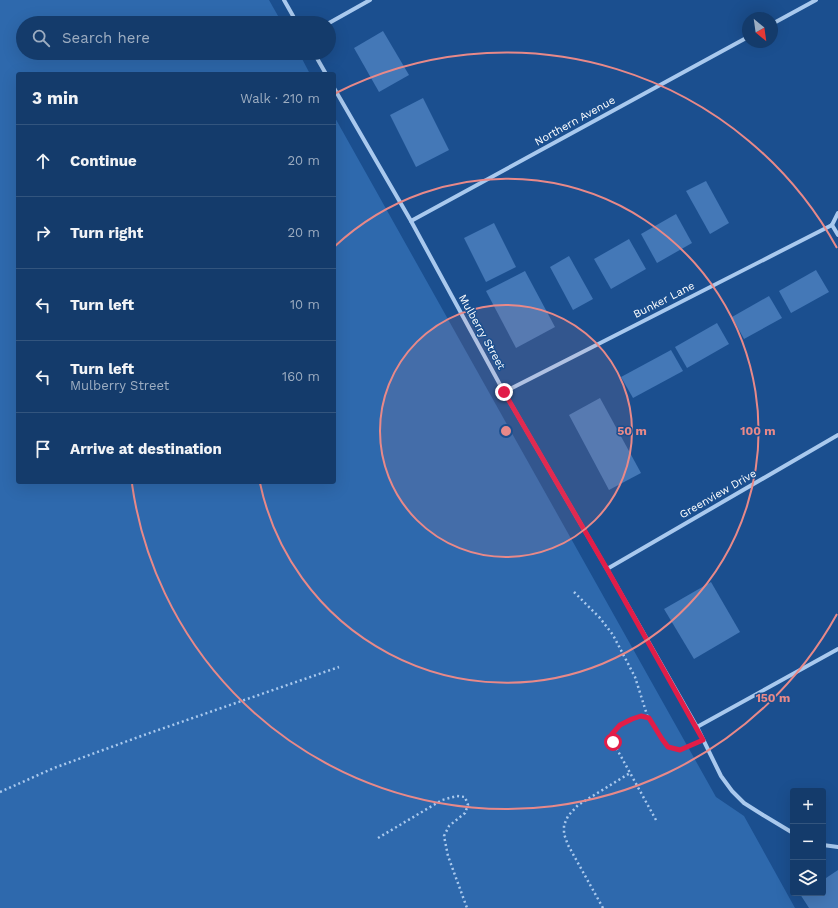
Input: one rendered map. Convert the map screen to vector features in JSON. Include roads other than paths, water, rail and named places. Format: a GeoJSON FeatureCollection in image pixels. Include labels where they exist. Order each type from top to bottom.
{"type":"FeatureCollection","features":[{"type":"Feature","properties":{"kind":"street"},"geometry":{"type":"LineString","coordinates":[[284,0],[293,16]]}},
{"type":"Feature","properties":{"kind":"street"},"geometry":{"type":"LineString","coordinates":[[336,19],[370,0]]}},
{"type":"Feature","properties":{"kind":"street"},"geometry":{"type":"LineString","coordinates":[[778,21],[816,0]]}},
{"type":"Feature","properties":{"kind":"street","name":"Northern Avenue"},"geometry":{"type":"LineString","coordinates":[[411,221],[742,40]]}},
{"type":"Feature","properties":{"kind":"street"},"geometry":{"type":"LineString","coordinates":[[318,60],[325,72]]}},
{"type":"Feature","properties":{"kind":"street","name":"Mulberry Street"},"geometry":{"type":"LineString","coordinates":[[336,91],[411,221],[504,392],[697,727],[721,776],[732,791],[744,803],[790,831]]}},
{"type":"Feature","properties":{"kind":"street"},"geometry":{"type":"LineString","coordinates":[[838,213],[832,225],[838,235]]}},
{"type":"Feature","properties":{"kind":"street","name":"Bunker Lane"},"geometry":{"type":"LineString","coordinates":[[504,392],[832,225]]}},
{"type":"Feature","properties":{"kind":"street","name":"Greenview Drive"},"geometry":{"type":"LineString","coordinates":[[607,569],[838,435]]}},
{"type":"Feature","properties":{"kind":"street"},"geometry":{"type":"LineString","coordinates":[[697,727],[838,649]]}},
{"type":"Feature","properties":{"kind":"street"},"geometry":{"type":"LineString","coordinates":[[826,845],[838,847]]}}]}
